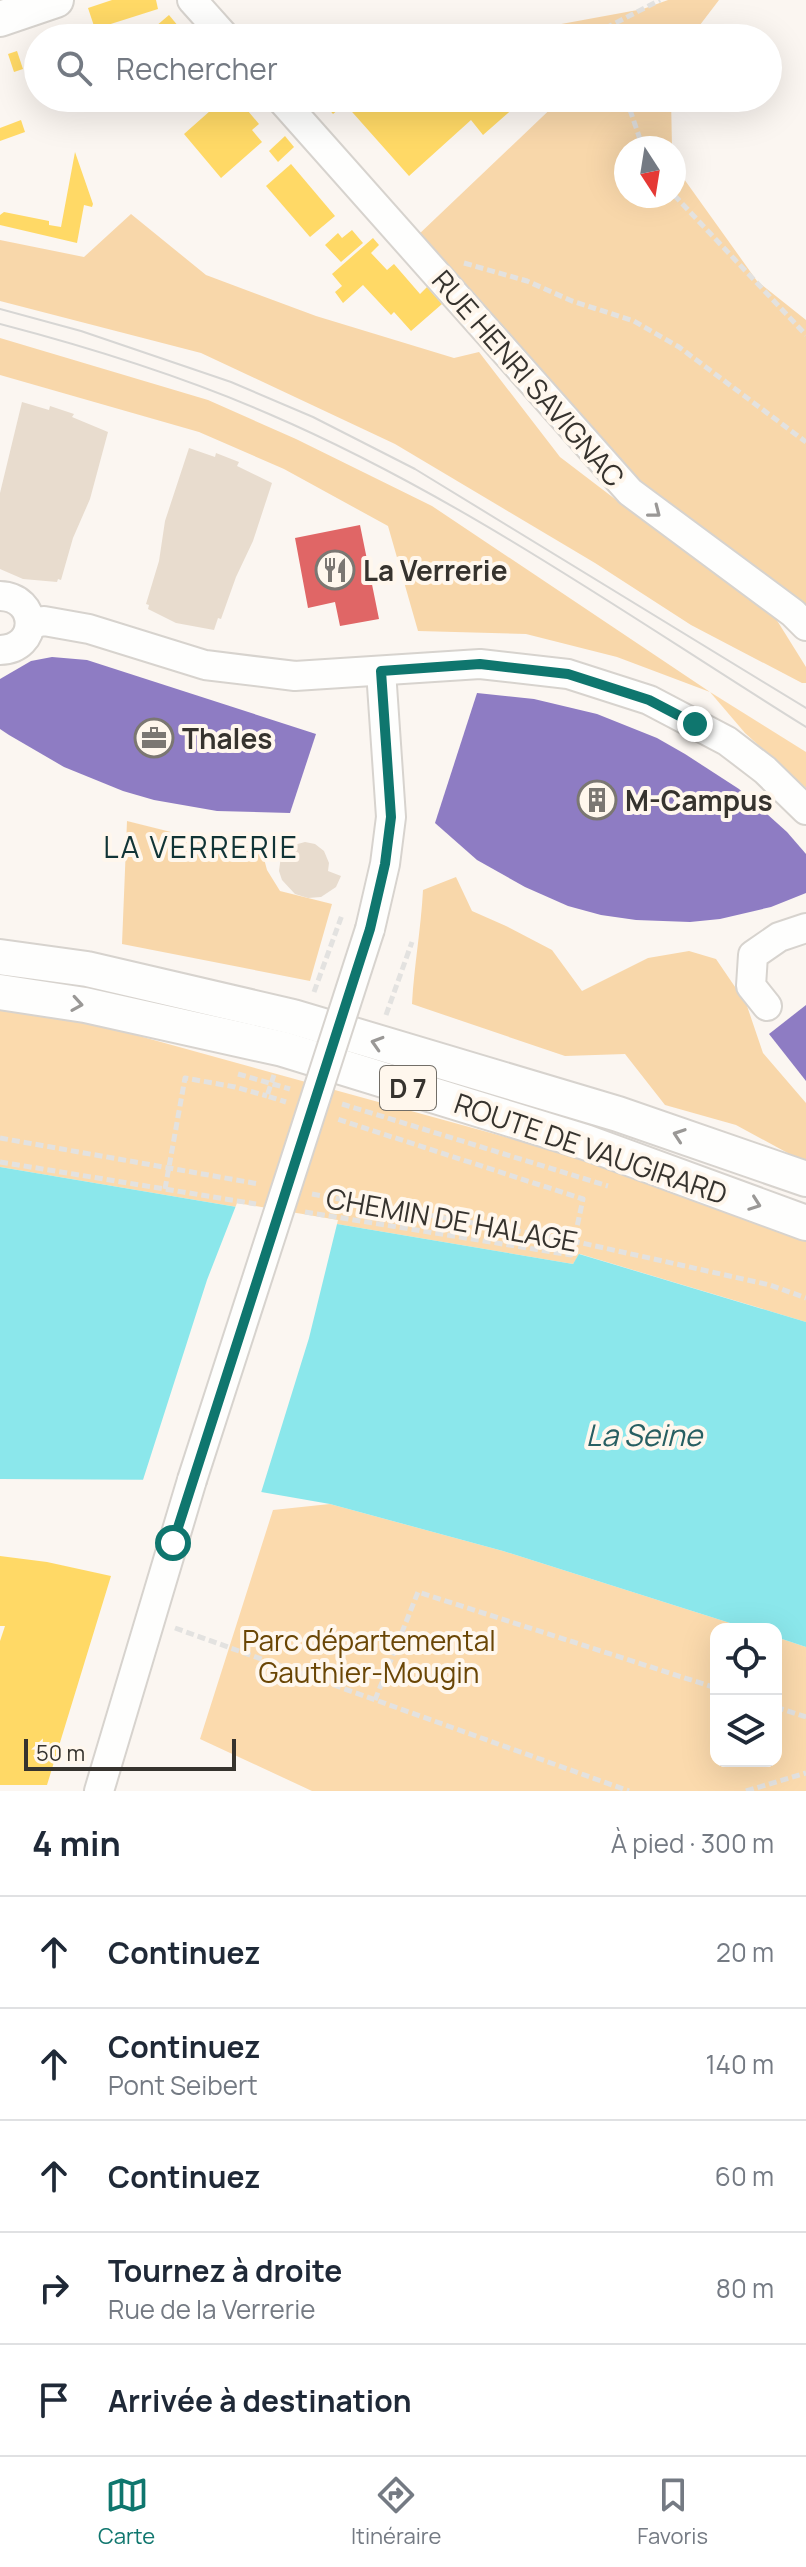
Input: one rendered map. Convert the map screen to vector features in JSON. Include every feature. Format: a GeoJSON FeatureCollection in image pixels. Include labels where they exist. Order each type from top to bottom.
{"type":"FeatureCollection","features":[{"type":"Feature","properties":{"kind":"main road"},"geometry":{"type":"LineString","coordinates":[[0,19],[56,0]]}},
{"type":"Feature","properties":{"kind":"main road","name":"ROUTE DE VAUGIRARD"},"geometry":{"type":"LineString","coordinates":[[0,957],[102,973],[293,1017],[618,1114],[806,1179]]}},
{"type":"Feature","properties":{"kind":"main road","name":"ROUTE DE VAUGIRARD"},"geometry":{"type":"LineString","coordinates":[[0,992],[85,1005],[283,1049],[585,1142],[806,1223]]}},
{"type":"Feature","properties":{"kind":"street"},"geometry":{"type":"LineString","coordinates":[[192,0],[213,24]]}},
{"type":"Feature","properties":{"kind":"street","name":"RUE HENRI SAVIGNAC"},"geometry":{"type":"LineString","coordinates":[[292,112],[630,492],[793,613],[806,626]]}},
{"type":"Feature","properties":{"kind":"street"},"geometry":{"type":"LineString","coordinates":[[0,596],[13,597],[22,604],[30,624],[27,636],[19,645],[0,650]]}},
{"type":"Feature","properties":{"kind":"street"},"geometry":{"type":"LineString","coordinates":[[30,624],[44,621],[89,629],[205,665],[295,676],[480,664],[568,674],[649,700],[727,741],[765,770],[806,810]]}},
{"type":"Feature","properties":{"kind":"street"},"geometry":{"type":"LineString","coordinates":[[99,1791],[192,1480],[370,929],[385,864],[391,817],[381,671]]}},
{"type":"Feature","properties":{"kind":"street"},"geometry":{"type":"LineString","coordinates":[[767,1006],[751,986],[753,955],[779,937],[806,928]]}},
{"type":"Feature","properties":{"kind":"path"},"geometry":{"type":"LineString","coordinates":[[614,24],[660,0]]}},
{"type":"Feature","properties":{"kind":"path"},"geometry":{"type":"LineString","coordinates":[[631,112],[639,136]]}},
{"type":"Feature","properties":{"kind":"path"},"geometry":{"type":"LineString","coordinates":[[686,208],[806,335]]}},
{"type":"Feature","properties":{"kind":"path"},"geometry":{"type":"LineString","coordinates":[[428,264],[452,260],[527,281],[572,301],[634,321],[679,347],[806,442]]}},
{"type":"Feature","properties":{"kind":"path"},"geometry":{"type":"LineString","coordinates":[[377,1043],[412,942]]}},
{"type":"Feature","properties":{"kind":"path"},"geometry":{"type":"LineString","coordinates":[[310,1003],[324,964]]}},
{"type":"Feature","properties":{"kind":"path"},"geometry":{"type":"LineString","coordinates":[[225,1070],[300,1092]]}},
{"type":"Feature","properties":{"kind":"path"},"geometry":{"type":"LineString","coordinates":[[165,1189],[185,1078],[235,1087],[297,1106]]}},
{"type":"Feature","properties":{"kind":"path"},"geometry":{"type":"LineString","coordinates":[[267,1096],[271,1083]]}},
{"type":"Feature","properties":{"kind":"path"},"geometry":{"type":"LineString","coordinates":[[330,1101],[611,1188]]}},
{"type":"Feature","properties":{"kind":"path"},"geometry":{"type":"LineString","coordinates":[[327,1116],[583,1199],[571,1255]]}},
{"type":"Feature","properties":{"kind":"path"},"geometry":{"type":"LineString","coordinates":[[0,1138],[262,1185]]}},
{"type":"Feature","properties":{"kind":"path","name":"CHEMIN DE HALAGE"},"geometry":{"type":"LineString","coordinates":[[309,1193],[573,1241],[770,1285],[806,1298]]}},
{"type":"Feature","properties":{"kind":"path"},"geometry":{"type":"LineString","coordinates":[[375,1700],[418,1592],[710,1686]]}},
{"type":"Feature","properties":{"kind":"path"},"geometry":{"type":"LineString","coordinates":[[151,1619],[629,1791]]}},
{"type":"Feature","properties":{"kind":"path"},"geometry":{"type":"LineString","coordinates":[[782,1709],[806,1717]]}},
{"type":"Feature","properties":{"kind":"path"},"geometry":{"type":"LineString","coordinates":[[746,1791],[806,1773]]}},
{"type":"Feature","properties":{"kind":"green space"},"geometry":{"type":"Polygon","coordinates":[[[710,692],[806,752],[806,788],[745,733],[710,692]]]}},
{"type":"Feature","properties":{"kind":"green space"},"geometry":{"type":"Polygon","coordinates":[[[0,1010],[103,1026],[694,1189],[806,1226],[806,1322],[580,1254],[573,1264],[0,1167],[0,1010]]]}},
{"type":"Feature","properties":{"kind":"green space","name":"Parc départemental Gauthier-Mougin"},"geometry":{"type":"Polygon","coordinates":[[[330,1504],[503,1551],[730,1623],[710,1623],[710,1767],[782,1767],[782,1639],[806,1647],[806,1791],[312,1791],[200,1739],[273,1510],[330,1504]]]}},
{"type":"Feature","properties":{"kind":"shaded area"},"geometry":{"type":"Polygon","coordinates":[[[668,0],[719,0],[701,24],[561,24],[643,9],[668,0]]]}},
{"type":"Feature","properties":{"kind":"shaded area"},"geometry":{"type":"Polygon","coordinates":[[[547,112],[671,112],[672,136],[614,136],[614,208],[686,208],[686,182],[757,281],[806,320],[806,606],[633,476],[417,236],[547,112]]]}},
{"type":"Feature","properties":{"kind":"shaded area"},"geometry":{"type":"Polygon","coordinates":[[[131,214],[206,275],[316,316],[454,358],[479,352],[560,457],[773,614],[806,667],[806,683],[691,625],[595,563],[395,444],[201,353],[0,301],[0,240],[84,257],[131,214]]]}},
{"type":"Feature","properties":{"kind":"shaded area"},"geometry":{"type":"Polygon","coordinates":[[[0,338],[208,400],[432,506],[710,692],[617,657],[526,634],[418,631],[388,526],[284,469],[199,432],[0,375],[0,338]]]}},
{"type":"Feature","properties":{"kind":"shaded area"},"geometry":{"type":"Polygon","coordinates":[[[127,821],[263,855],[267,870],[280,891],[332,904],[310,981],[122,944],[127,821]]]}},
{"type":"Feature","properties":{"kind":"shaded area"},"geometry":{"type":"Polygon","coordinates":[[[456,877],[472,911],[552,950],[582,991],[648,958],[689,951],[716,959],[746,1003],[763,1053],[806,1103],[806,1163],[736,1125],[665,1105],[625,1054],[565,1056],[412,1004],[423,890],[456,877]]]}},
{"type":"Feature","properties":{"kind":"water","name":"La Seine"},"geometry":{"type":"Polygon","coordinates":[[[0,1167],[573,1264],[579,1254],[806,1322],[806,1647],[782,1639],[782,1623],[730,1623],[503,1551],[330,1504],[192,1480],[0,1479],[0,1167]]]}},
{"type":"Feature","properties":{"kind":"pier"},"geometry":{"type":"Polygon","coordinates":[[[237,1203],[338,1220],[309,1338],[260,1496],[192,1484],[142,1483],[207,1280],[237,1203]]]}},
{"type":"Feature","properties":{"kind":"building: Logements"},"geometry":{"type":"Polygon","coordinates":[[[112,0],[156,0],[158,9],[111,24],[93,24],[88,8],[112,0]]]}},
{"type":"Feature","properties":{"kind":"building: Logements"},"geometry":{"type":"Polygon","coordinates":[[[169,15],[176,24],[158,24],[169,15]]]}},
{"type":"Feature","properties":{"kind":"building: Logements"},"geometry":{"type":"Polygon","coordinates":[[[17,51],[23,69],[14,72],[8,54],[17,51]]]}},
{"type":"Feature","properties":{"kind":"building: Logements"},"geometry":{"type":"Polygon","coordinates":[[[209,112],[249,112],[259,124],[252,130],[262,142],[221,178],[184,134],[209,112]]]}},
{"type":"Feature","properties":{"kind":"building: Logements"},"geometry":{"type":"Polygon","coordinates":[[[352,112],[509,112],[483,135],[471,120],[409,176],[352,112]]]}},
{"type":"Feature","properties":{"kind":"building: Logements"},"geometry":{"type":"Polygon","coordinates":[[[21,120],[25,132],[0,141],[0,128],[21,120]]]}},
{"type":"Feature","properties":{"kind":"building: Logements"},"geometry":{"type":"Polygon","coordinates":[[[285,136],[294,147],[278,162],[269,151],[285,136]]]}},
{"type":"Feature","properties":{"kind":"building: Logements"},"geometry":{"type":"Polygon","coordinates":[[[75,152],[93,204],[92,207],[84,205],[77,243],[0,225],[0,215],[4,212],[49,221],[49,225],[61,227],[75,152]]]}},
{"type":"Feature","properties":{"kind":"building: Logements"},"geometry":{"type":"Polygon","coordinates":[[[291,164],[335,216],[310,237],[266,186],[291,164]]]}},
{"type":"Feature","properties":{"kind":"building: Logements"},"geometry":{"type":"Polygon","coordinates":[[[352,230],[363,243],[341,262],[325,245],[338,233],[342,238],[352,230]]]}},
{"type":"Feature","properties":{"kind":"building: Logements"},"geometry":{"type":"Polygon","coordinates":[[[373,238],[379,245],[371,253],[387,270],[394,264],[420,294],[427,287],[442,304],[411,331],[363,285],[343,303],[335,292],[342,286],[332,274],[373,238]]]}},
{"type":"Feature","properties":{"kind":"building: Logements"},"geometry":{"type":"Polygon","coordinates":[[[0,1556],[47,1562],[111,1576],[47,1785],[0,1785],[0,1641],[5,1626],[0,1626],[0,1556]]]}},
{"type":"Feature","properties":{"kind":"building: Commerces","name":"La Verrerie"},"geometry":{"type":"Polygon","coordinates":[[[360,525],[379,619],[340,626],[335,602],[308,608],[295,538],[360,525]]]}},
{"type":"Feature","properties":{"kind":"building: Bureaux"},"geometry":{"type":"Polygon","coordinates":[[[52,657],[87,660],[316,734],[290,813],[217,811],[154,800],[64,767],[0,729],[0,679],[31,661],[52,657]]]}},
{"type":"Feature","properties":{"kind":"building: Bureaux","name":"M-Campus"},"geometry":{"type":"Polygon","coordinates":[[[477,693],[534,699],[597,714],[657,738],[685,754],[739,789],[787,832],[806,854],[806,893],[771,907],[720,919],[690,922],[636,920],[568,906],[525,887],[477,860],[435,823],[477,693]]]}},
{"type":"Feature","properties":{"kind":"building: Bureaux"},"geometry":{"type":"Polygon","coordinates":[[[806,1005],[806,1081],[769,1034],[806,1005]]]}},
{"type":"Feature","properties":{"kind":"building: Autres"},"geometry":{"type":"Polygon","coordinates":[[[22,402],[74,414],[72,417],[108,432],[90,499],[73,538],[61,580],[57,582],[23,579],[0,569],[0,493],[22,402]]]}},
{"type":"Feature","properties":{"kind":"building: Autres"},"geometry":{"type":"Polygon","coordinates":[[[189,448],[215,457],[216,453],[239,462],[237,466],[272,483],[253,541],[214,630],[176,623],[148,609],[149,605],[146,604],[159,561],[165,521],[189,448]]]}},
{"type":"Feature","properties":{"kind":"building: Autres"},"geometry":{"type":"Polygon","coordinates":[[[305,842],[315,844],[324,851],[329,863],[328,871],[341,876],[336,887],[321,897],[308,898],[295,894],[282,880],[279,871],[281,856],[294,845],[305,842]]]}},
{"type":"Feature","properties":{"kind":"tram line"},"geometry":{"type":"LineString","coordinates":[[0,309],[81,331],[231,382],[313,417],[415,469],[806,708]]}},
{"type":"Feature","properties":{"kind":"tram line"},"geometry":{"type":"LineString","coordinates":[[0,324],[170,375],[236,400],[340,447],[409,482],[544,560],[806,727]]}},
{"type":"Feature","properties":{"kind":"place","name":"La Verrerie"},"geometry":{"type":"Point","coordinates":[335,570]}},
{"type":"Feature","properties":{"kind":"place","name":"Thales"},"geometry":{"type":"Point","coordinates":[154,738]}},
{"type":"Feature","properties":{"kind":"place","name":"M-Campus"},"geometry":{"type":"Point","coordinates":[597,800]}},
{"type":"Feature","properties":{"kind":"district","name":"LA VERRERIE"},"geometry":{"type":"Point","coordinates":[201,846]}},
{"type":"Feature","properties":{"kind":"route"},"geometry":{"type":"LineString","coordinates":[[173,1543],[370,929],[385,864],[391,817],[381,671],[480,664],[568,674],[649,700],[695,724]]}}]}
